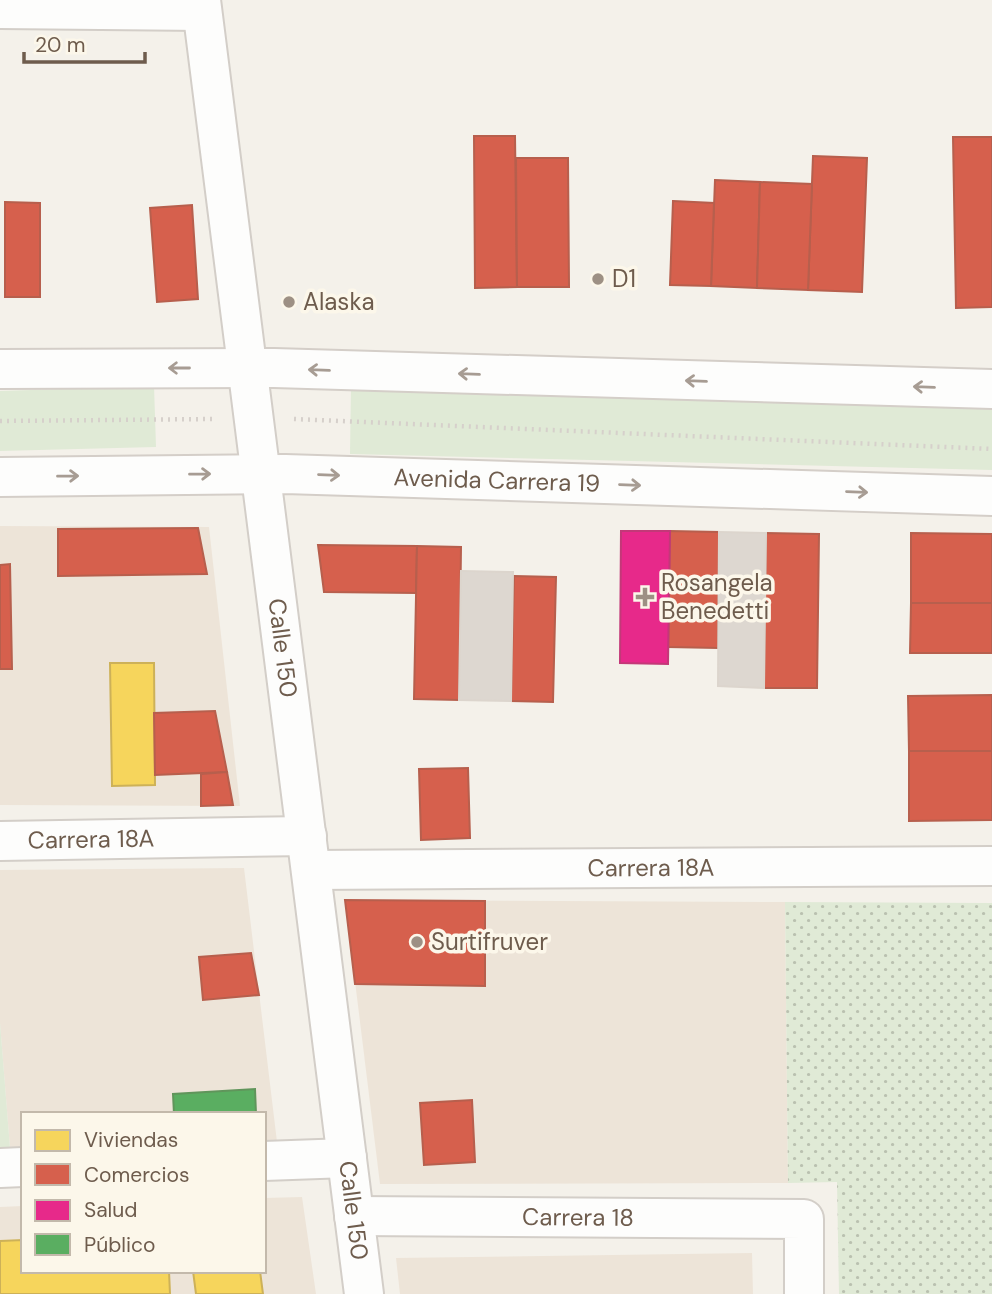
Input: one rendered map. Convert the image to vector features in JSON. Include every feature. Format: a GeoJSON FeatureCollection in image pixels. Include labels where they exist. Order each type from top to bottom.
{"type":"FeatureCollection","features":[{"type":"Feature","properties":{"kind":"street"},"geometry":{"type":"LineString","coordinates":[[0,9],[201,5]]}},
{"type":"Feature","properties":{"kind":"street","name":"Calle 150"},"geometry":{"type":"LineString","coordinates":[[201,5],[364,1294]]}},
{"type":"Feature","properties":{"kind":"street"},"geometry":{"type":"LineString","coordinates":[[0,369],[247,368],[992,389]]}},
{"type":"Feature","properties":{"kind":"street","name":"Avenida Carrera 19"},"geometry":{"type":"LineString","coordinates":[[0,477],[261,473],[992,496]]}},
{"type":"Feature","properties":{"kind":"street","name":"Carrera 18A"},"geometry":{"type":"LineString","coordinates":[[0,841],[309,853],[992,866]]}},
{"type":"Feature","properties":{"kind":"street"},"geometry":{"type":"LineString","coordinates":[[266,1161],[347,1158]]}},
{"type":"Feature","properties":{"kind":"street"},"geometry":{"type":"LineString","coordinates":[[0,1168],[21,1167]]}},
{"type":"Feature","properties":{"kind":"street","name":"Carrera 18"},"geometry":{"type":"LineString","coordinates":[[354,1216],[804,1219],[804,1294]]}},
{"type":"Feature","properties":{"kind":"path"},"geometry":{"type":"LineString","coordinates":[[0,421],[216,419]]}},
{"type":"Feature","properties":{"kind":"path"},"geometry":{"type":"LineString","coordinates":[[291,419],[992,449]]}},
{"type":"Feature","properties":{"kind":"shaded area"},"geometry":{"type":"Polygon","coordinates":[[[0,526],[209,527],[240,806],[0,805],[0,526]]]}},
{"type":"Feature","properties":{"kind":"shaded area"},"geometry":{"type":"Polygon","coordinates":[[[244,868],[277,1142],[266,1142],[266,1112],[21,1112],[21,1147],[10,1148],[0,1023],[0,870],[244,868]]]}},
{"type":"Feature","properties":{"kind":"shaded area"},"geometry":{"type":"Polygon","coordinates":[[[345,900],[785,902],[788,1183],[380,1184],[345,900]]]}},
{"type":"Feature","properties":{"kind":"shaded area"},"geometry":{"type":"Polygon","coordinates":[[[302,1197],[316,1294],[0,1294],[0,1207],[21,1206],[21,1273],[266,1273],[266,1198],[302,1197]]]}},
{"type":"Feature","properties":{"kind":"shaded area"},"geometry":{"type":"Polygon","coordinates":[[[752,1253],[753,1294],[400,1294],[396,1258],[752,1253]]]}},
{"type":"Feature","properties":{"kind":"green space"},"geometry":{"type":"Polygon","coordinates":[[[154,386],[156,447],[0,451],[0,391],[154,386]]]}},
{"type":"Feature","properties":{"kind":"green space"},"geometry":{"type":"Polygon","coordinates":[[[351,387],[992,403],[992,470],[350,454],[351,387]]]}},
{"type":"Feature","properties":{"kind":"green space"},"geometry":{"type":"Polygon","coordinates":[[[785,902],[992,903],[992,1294],[839,1294],[837,1182],[788,1183],[785,902]]]}},
{"type":"Feature","properties":{"kind":"green space"},"geometry":{"type":"Polygon","coordinates":[[[0,1023],[10,1148],[0,1148],[0,1023]]]}},
{"type":"Feature","properties":{"kind":"building: Viviendas"},"geometry":{"type":"Polygon","coordinates":[[[110,663],[154,663],[155,785],[112,786],[110,663]]]}},
{"type":"Feature","properties":{"kind":"building: Viviendas"},"geometry":{"type":"Polygon","coordinates":[[[21,1240],[21,1273],[169,1273],[170,1294],[0,1294],[0,1241],[21,1240]]]}},
{"type":"Feature","properties":{"kind":"building: Viviendas"},"geometry":{"type":"Polygon","coordinates":[[[193,1273],[260,1273],[263,1294],[196,1294],[193,1273]]]}},
{"type":"Feature","properties":{"kind":"building: Comercios"},"geometry":{"type":"Polygon","coordinates":[[[474,136],[515,136],[517,287],[475,288],[474,136]]]}},
{"type":"Feature","properties":{"kind":"building: Comercios"},"geometry":{"type":"Polygon","coordinates":[[[953,137],[992,137],[992,307],[956,308],[953,137]]]}},
{"type":"Feature","properties":{"kind":"building: Comercios"},"geometry":{"type":"Polygon","coordinates":[[[813,156],[867,158],[862,292],[808,290],[813,156]]]}},
{"type":"Feature","properties":{"kind":"building: Comercios"},"geometry":{"type":"Polygon","coordinates":[[[516,158],[568,158],[569,287],[517,287],[516,158]]]}},
{"type":"Feature","properties":{"kind":"building: Comercios"},"geometry":{"type":"Polygon","coordinates":[[[715,180],[760,182],[757,288],[711,286],[715,180]]]}},
{"type":"Feature","properties":{"kind":"building: Comercios"},"geometry":{"type":"Polygon","coordinates":[[[760,182],[812,184],[808,290],[757,288],[760,182]]]}},
{"type":"Feature","properties":{"kind":"building: Comercios"},"geometry":{"type":"Polygon","coordinates":[[[673,201],[714,203],[711,286],[670,285],[673,201]]]}},
{"type":"Feature","properties":{"kind":"building: Comercios"},"geometry":{"type":"Polygon","coordinates":[[[5,202],[40,203],[40,297],[5,297],[5,202]]]}},
{"type":"Feature","properties":{"kind":"building: Comercios"},"geometry":{"type":"Polygon","coordinates":[[[192,205],[198,299],[157,302],[150,208],[192,205]]]}},
{"type":"Feature","properties":{"kind":"building: Comercios"},"geometry":{"type":"Polygon","coordinates":[[[198,528],[207,574],[58,576],[58,529],[198,528]]]}},
{"type":"Feature","properties":{"kind":"building: Comercios"},"geometry":{"type":"Polygon","coordinates":[[[670,531],[719,532],[718,648],[668,647],[670,531]]]}},
{"type":"Feature","properties":{"kind":"building: Comercios"},"geometry":{"type":"Polygon","coordinates":[[[766,533],[819,534],[817,688],[764,688],[766,533]]]}},
{"type":"Feature","properties":{"kind":"building: Comercios"},"geometry":{"type":"Polygon","coordinates":[[[911,533],[992,534],[992,603],[911,603],[911,533]]]}},
{"type":"Feature","properties":{"kind":"building: Comercios"},"geometry":{"type":"Polygon","coordinates":[[[318,545],[417,546],[416,593],[324,592],[318,545]]]}},
{"type":"Feature","properties":{"kind":"building: Comercios"},"geometry":{"type":"Polygon","coordinates":[[[417,546],[461,547],[459,700],[414,699],[417,546]]]}},
{"type":"Feature","properties":{"kind":"building: Comercios"},"geometry":{"type":"Polygon","coordinates":[[[10,564],[12,669],[0,669],[0,565],[10,564]]]}},
{"type":"Feature","properties":{"kind":"building: Comercios"},"geometry":{"type":"Polygon","coordinates":[[[514,576],[556,577],[553,702],[511,701],[514,576]]]}},
{"type":"Feature","properties":{"kind":"building: Comercios"},"geometry":{"type":"Polygon","coordinates":[[[911,603],[992,603],[992,653],[910,653],[911,603]]]}},
{"type":"Feature","properties":{"kind":"building: Comercios"},"geometry":{"type":"Polygon","coordinates":[[[992,695],[992,751],[909,751],[908,696],[992,695]]]}},
{"type":"Feature","properties":{"kind":"building: Comercios"},"geometry":{"type":"Polygon","coordinates":[[[215,711],[227,772],[155,775],[154,713],[215,711]]]}},
{"type":"Feature","properties":{"kind":"building: Comercios"},"geometry":{"type":"Polygon","coordinates":[[[909,751],[992,751],[992,820],[909,821],[909,751]]]}},
{"type":"Feature","properties":{"kind":"building: Comercios"},"geometry":{"type":"Polygon","coordinates":[[[468,768],[470,838],[421,840],[419,769],[468,768]]]}},
{"type":"Feature","properties":{"kind":"building: Comercios"},"geometry":{"type":"Polygon","coordinates":[[[227,772],[233,805],[201,806],[201,774],[227,772]]]}},
{"type":"Feature","properties":{"kind":"building: Comercios","name":"Surtifruver"},"geometry":{"type":"Polygon","coordinates":[[[345,900],[485,901],[485,986],[355,984],[345,900]]]}},
{"type":"Feature","properties":{"kind":"building: Comercios"},"geometry":{"type":"Polygon","coordinates":[[[251,953],[259,995],[203,1000],[199,957],[251,953]]]}},
{"type":"Feature","properties":{"kind":"building: Comercios"},"geometry":{"type":"Polygon","coordinates":[[[472,1100],[475,1162],[424,1165],[420,1103],[472,1100]]]}},
{"type":"Feature","properties":{"kind":"building: Salud","name":"Rosangela Benedetti"},"geometry":{"type":"Polygon","coordinates":[[[621,531],[670,531],[668,664],[620,663],[621,531]]]}},
{"type":"Feature","properties":{"kind":"building: Público"},"geometry":{"type":"Polygon","coordinates":[[[255,1089],[256,1112],[174,1112],[173,1094],[255,1089]]]}},
{"type":"Feature","properties":{"kind":"building: Otros"},"geometry":{"type":"Polygon","coordinates":[[[719,532],[766,533],[764,688],[718,686],[719,532]]]}},
{"type":"Feature","properties":{"kind":"building: Otros"},"geometry":{"type":"Polygon","coordinates":[[[461,571],[513,572],[511,701],[459,700],[461,571]]]}},
{"type":"Feature","properties":{"kind":"place","name":"D1"},"geometry":{"type":"Point","coordinates":[598,279]}},
{"type":"Feature","properties":{"kind":"place","name":"Alaska"},"geometry":{"type":"Point","coordinates":[289,302]}},
{"type":"Feature","properties":{"kind":"place","name":"Rosangela Benedetti"},"geometry":{"type":"Point","coordinates":[645,597]}},
{"type":"Feature","properties":{"kind":"place","name":"Surtifruver"},"geometry":{"type":"Point","coordinates":[417,942]}}]}
